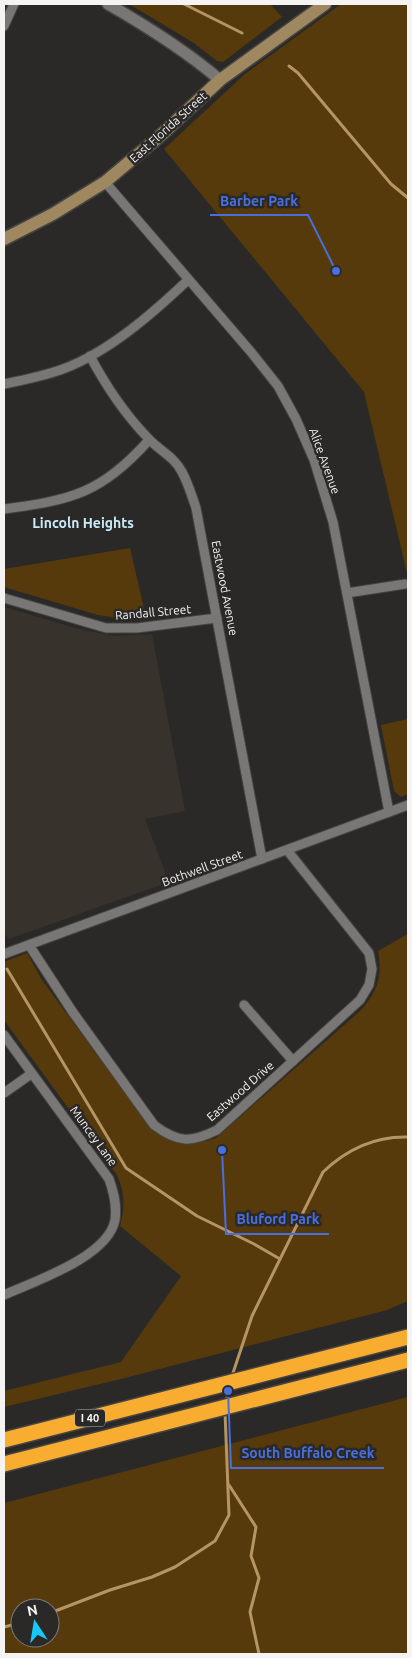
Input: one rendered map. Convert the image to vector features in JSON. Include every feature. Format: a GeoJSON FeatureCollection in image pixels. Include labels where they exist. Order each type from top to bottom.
{"type":"FeatureCollection","features":[{"type":"Feature","properties":{"kind":"highway","name":"I 40"},"geometry":{"type":"LineString","coordinates":[[4,1440],[408,1337]]}},
{"type":"Feature","properties":{"kind":"highway","name":"I 40"},"geometry":{"type":"LineString","coordinates":[[4,1464],[408,1360]]}},
{"type":"Feature","properties":{"kind":"main road","name":"East Florida Street"},"geometry":{"type":"LineString","coordinates":[[4,239],[53,214],[104,182],[160,136],[220,80],[324,4]]}},
{"type":"Feature","properties":{"kind":"street"},"geometry":{"type":"LineString","coordinates":[[4,26],[14,4]]}},
{"type":"Feature","properties":{"kind":"street"},"geometry":{"type":"LineString","coordinates":[[108,4],[167,39],[196,59],[220,80]]}},
{"type":"Feature","properties":{"kind":"street","name":"Alice Avenue"},"geometry":{"type":"LineString","coordinates":[[104,182],[273,379],[296,418],[314,460],[333,522],[389,812]]}},
{"type":"Feature","properties":{"kind":"street"},"geometry":{"type":"LineString","coordinates":[[4,384],[64,369],[90,356],[130,331],[188,280]]}},
{"type":"Feature","properties":{"kind":"street","name":"Eastwood Avenue"},"geometry":{"type":"LineString","coordinates":[[90,356],[108,390],[149,440],[168,453],[182,471],[196,508],[262,859]]}},
{"type":"Feature","properties":{"kind":"street"},"geometry":{"type":"LineString","coordinates":[[4,509],[77,496],[104,482],[127,464],[149,440]]}},
{"type":"Feature","properties":{"kind":"street"},"geometry":{"type":"LineString","coordinates":[[346,593],[406,584]]}},
{"type":"Feature","properties":{"kind":"street","name":"Randall Street"},"geometry":{"type":"LineString","coordinates":[[4,598],[106,628],[137,628],[218,618]]}},
{"type":"Feature","properties":{"kind":"street","name":"Bothwell Street"},"geometry":{"type":"LineString","coordinates":[[4,954],[408,805]]}},
{"type":"Feature","properties":{"kind":"street","name":"Eastwood Drive"},"geometry":{"type":"LineString","coordinates":[[29,945],[72,1011],[154,1125],[170,1136],[185,1140],[201,1138],[217,1130],[360,1000],[369,985],[372,969],[369,953],[287,850]]}},
{"type":"Feature","properties":{"kind":"street"},"geometry":{"type":"LineString","coordinates":[[244,1005],[293,1061]]}},
{"type":"Feature","properties":{"kind":"street","name":"Muncey Lane"},"geometry":{"type":"LineString","coordinates":[[4,1035],[109,1178],[116,1201],[114,1222],[104,1240],[82,1259],[4,1295]]}},
{"type":"Feature","properties":{"kind":"street"},"geometry":{"type":"LineString","coordinates":[[4,1093],[31,1074]]}},
{"type":"Feature","properties":{"kind":"shaded area"},"geometry":{"type":"Polygon","coordinates":[[[129,4],[270,4],[282,17],[223,62],[217,61],[194,43],[129,4]]]}},
{"type":"Feature","properties":{"kind":"shaded area"},"geometry":{"type":"Polygon","coordinates":[[[341,4],[408,4],[408,577],[364,392],[164,149],[245,74],[341,4]]]}},
{"type":"Feature","properties":{"kind":"shaded area"},"geometry":{"type":"Polygon","coordinates":[[[130,548],[146,617],[117,618],[98,615],[4,587],[4,569],[130,548]]]}},
{"type":"Feature","properties":{"kind":"shaded area"},"geometry":{"type":"Polygon","coordinates":[[[4,607],[79,629],[115,636],[152,634],[185,811],[145,819],[169,882],[9,939],[4,933],[4,607]]]}},
{"type":"Feature","properties":{"kind":"shaded area"},"geometry":{"type":"Polygon","coordinates":[[[408,719],[408,794],[401,797],[394,791],[381,725],[408,719]]]}},
{"type":"Feature","properties":{"kind":"shaded area"},"geometry":{"type":"Polygon","coordinates":[[[408,934],[408,1301],[387,1310],[125,1378],[4,1407],[4,1391],[121,1362],[181,1276],[120,1226],[123,1200],[122,1188],[117,1175],[4,1020],[4,962],[27,953],[42,980],[152,1130],[175,1141],[199,1143],[216,1138],[360,1011],[371,997],[377,984],[380,969],[378,951],[408,934]]]}},
{"type":"Feature","properties":{"kind":"shaded area"},"geometry":{"type":"Polygon","coordinates":[[[408,1397],[408,1654],[4,1654],[4,1503],[408,1397]]]}},
{"type":"Feature","properties":{"kind":"waterway"},"geometry":{"type":"LineString","coordinates":[[184,4],[242,33]]}},
{"type":"Feature","properties":{"kind":"waterway"},"geometry":{"type":"LineString","coordinates":[[289,66],[298,73],[391,184],[408,198]]}},
{"type":"Feature","properties":{"kind":"waterway"},"geometry":{"type":"LineString","coordinates":[[7,969],[126,1168],[197,1216],[280,1259]]}},
{"type":"Feature","properties":{"kind":"waterway"},"geometry":{"type":"LineString","coordinates":[[232,1376],[252,1316],[323,1172],[342,1157],[362,1146],[384,1139],[408,1137]]}},
{"type":"Feature","properties":{"kind":"waterway"},"geometry":{"type":"LineString","coordinates":[[226,1403],[229,1387]]}},
{"type":"Feature","properties":{"kind":"waterway"},"geometry":{"type":"LineString","coordinates":[[60,1609],[175,1567],[215,1541],[229,1515],[225,1412]]}},
{"type":"Feature","properties":{"kind":"waterway"},"geometry":{"type":"LineString","coordinates":[[229,1485],[256,1527],[251,1556],[259,1578],[250,1612],[259,1654]]}},
{"type":"Feature","properties":{"kind":"waterway"},"geometry":{"type":"LineString","coordinates":[[4,1627],[10,1626]]}},
{"type":"Feature","properties":{"kind":"place","name":"Barber Park"},"geometry":{"type":"Point","coordinates":[336,271]}},
{"type":"Feature","properties":{"kind":"place","name":"Bluford Park"},"geometry":{"type":"Point","coordinates":[222,1150]}},
{"type":"Feature","properties":{"kind":"place","name":"South Buffalo Creek"},"geometry":{"type":"Point","coordinates":[228,1391]}},
{"type":"Feature","properties":{"kind":"district","name":"Lincoln Heights"},"geometry":{"type":"Point","coordinates":[83,523]}}]}
